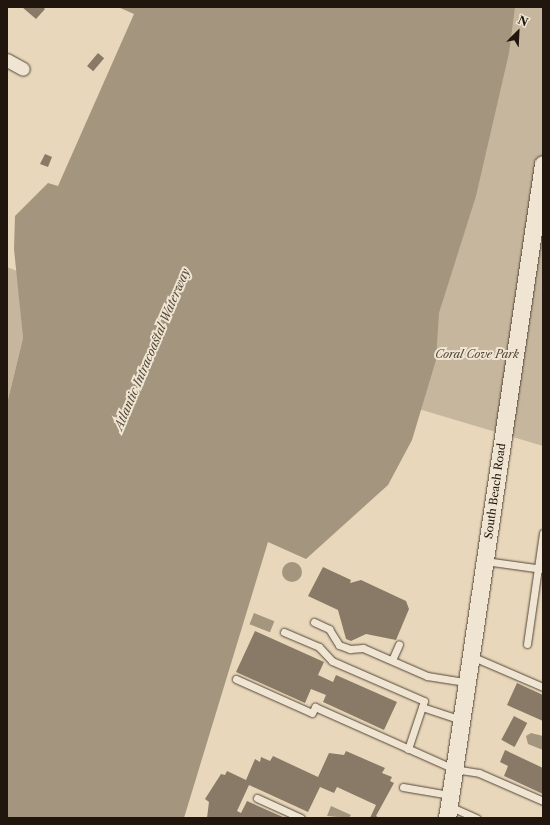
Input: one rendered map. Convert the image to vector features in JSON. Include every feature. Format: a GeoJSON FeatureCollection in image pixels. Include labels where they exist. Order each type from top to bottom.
{"type":"FeatureCollection","features":[{"type":"Feature","properties":{"kind":"street"},"geometry":{"type":"LineString","coordinates":[[7,60],[23,69]]}},
{"type":"Feature","properties":{"kind":"street","name":"South Beach Road"},"geometry":{"type":"LineString","coordinates":[[449,806],[543,164]]}},
{"type":"Feature","properties":{"kind":"lane"},"geometry":{"type":"LineString","coordinates":[[527,644],[541,569],[543,533]]}},
{"type":"Feature","properties":{"kind":"lane"},"geometry":{"type":"LineString","coordinates":[[484,561],[541,569]]}},
{"type":"Feature","properties":{"kind":"lane"},"geometry":{"type":"LineString","coordinates":[[314,622],[329,629],[339,645],[350,649],[363,648],[427,676],[467,682]]}},
{"type":"Feature","properties":{"kind":"lane"},"geometry":{"type":"LineString","coordinates":[[284,632],[318,647],[332,661],[424,701],[408,749]]}},
{"type":"Feature","properties":{"kind":"lane"},"geometry":{"type":"LineString","coordinates":[[392,660],[399,644]]}},
{"type":"Feature","properties":{"kind":"lane"},"geometry":{"type":"LineString","coordinates":[[471,656],[543,687]]}},
{"type":"Feature","properties":{"kind":"lane"},"geometry":{"type":"LineString","coordinates":[[236,679],[312,713],[315,707],[454,769],[479,773],[543,801]]}},
{"type":"Feature","properties":{"kind":"lane"},"geometry":{"type":"LineString","coordinates":[[422,707],[461,720]]}},
{"type":"Feature","properties":{"kind":"lane"},"geometry":{"type":"LineString","coordinates":[[403,787],[476,818]]}},
{"type":"Feature","properties":{"kind":"lane"},"geometry":{"type":"LineString","coordinates":[[257,798],[301,818]]}},
{"type":"Feature","properties":{"kind":"green space","name":"Coral Cove Park"},"geometry":{"type":"Polygon","coordinates":[[[463,7],[543,7],[543,446],[402,404],[463,7]]]}},
{"type":"Feature","properties":{"kind":"green space"},"geometry":{"type":"Polygon","coordinates":[[[7,267],[17,271],[23,338],[7,404],[7,267]]]}},
{"type":"Feature","properties":{"kind":"water","name":"Atlantic Intracoastal Waterway"},"geometry":{"type":"Polygon","coordinates":[[[118,7],[515,7],[509,53],[476,196],[439,313],[436,360],[412,440],[388,485],[306,559],[268,542],[184,818],[7,818],[7,404],[23,338],[14,249],[15,216],[48,183],[58,186],[134,14],[118,7]]]}},
{"type":"Feature","properties":{"kind":"water"},"geometry":{"type":"Polygon","coordinates":[[[292,562],[299,565],[302,572],[299,579],[292,582],[285,579],[282,572],[285,565],[292,562]]]}},
{"type":"Feature","properties":{"kind":"water"},"geometry":{"type":"Polygon","coordinates":[[[254,613],[274,621],[270,632],[250,624],[254,613]]]}},
{"type":"Feature","properties":{"kind":"water"},"geometry":{"type":"Polygon","coordinates":[[[531,733],[543,736],[543,750],[528,744],[526,736],[531,733]]]}},
{"type":"Feature","properties":{"kind":"water"},"geometry":{"type":"Polygon","coordinates":[[[331,806],[351,815],[349,818],[327,816],[331,806]]]}},
{"type":"Feature","properties":{"kind":"building"},"geometry":{"type":"Polygon","coordinates":[[[22,7],[43,7],[45,9],[36,19],[22,7]]]}},
{"type":"Feature","properties":{"kind":"building"},"geometry":{"type":"Polygon","coordinates":[[[98,53],[104,58],[93,71],[87,66],[98,53]]]}},
{"type":"Feature","properties":{"kind":"building"},"geometry":{"type":"Polygon","coordinates":[[[45,154],[52,157],[48,167],[40,164],[45,154]]]}},
{"type":"Feature","properties":{"kind":"building"},"geometry":{"type":"Polygon","coordinates":[[[323,567],[351,580],[350,583],[361,580],[406,601],[409,609],[396,640],[366,634],[351,641],[346,639],[338,610],[308,596],[323,567]]]}},
{"type":"Feature","properties":{"kind":"building"},"geometry":{"type":"Polygon","coordinates":[[[255,631],[324,662],[318,675],[333,682],[336,675],[397,702],[384,730],[323,702],[326,695],[311,689],[305,703],[236,672],[255,631]]]}},
{"type":"Feature","properties":{"kind":"building"},"geometry":{"type":"Polygon","coordinates":[[[517,683],[543,695],[543,721],[507,705],[517,683]]]}},
{"type":"Feature","properties":{"kind":"building"},"geometry":{"type":"Polygon","coordinates":[[[514,716],[527,723],[515,747],[501,740],[514,716]]]}},
{"type":"Feature","properties":{"kind":"building"},"geometry":{"type":"Polygon","coordinates":[[[505,750],[543,768],[543,794],[504,776],[508,766],[500,762],[505,750]]]}},
{"type":"Feature","properties":{"kind":"building"},"geometry":{"type":"Polygon","coordinates":[[[346,751],[385,768],[382,773],[392,777],[390,781],[394,783],[376,816],[379,818],[370,818],[376,805],[337,787],[334,793],[320,787],[308,812],[249,785],[237,811],[241,813],[247,801],[285,818],[207,818],[209,802],[205,799],[221,774],[225,775],[227,771],[246,780],[255,759],[260,762],[261,757],[270,761],[273,756],[318,777],[329,753],[344,755],[346,751]]]}}]}
